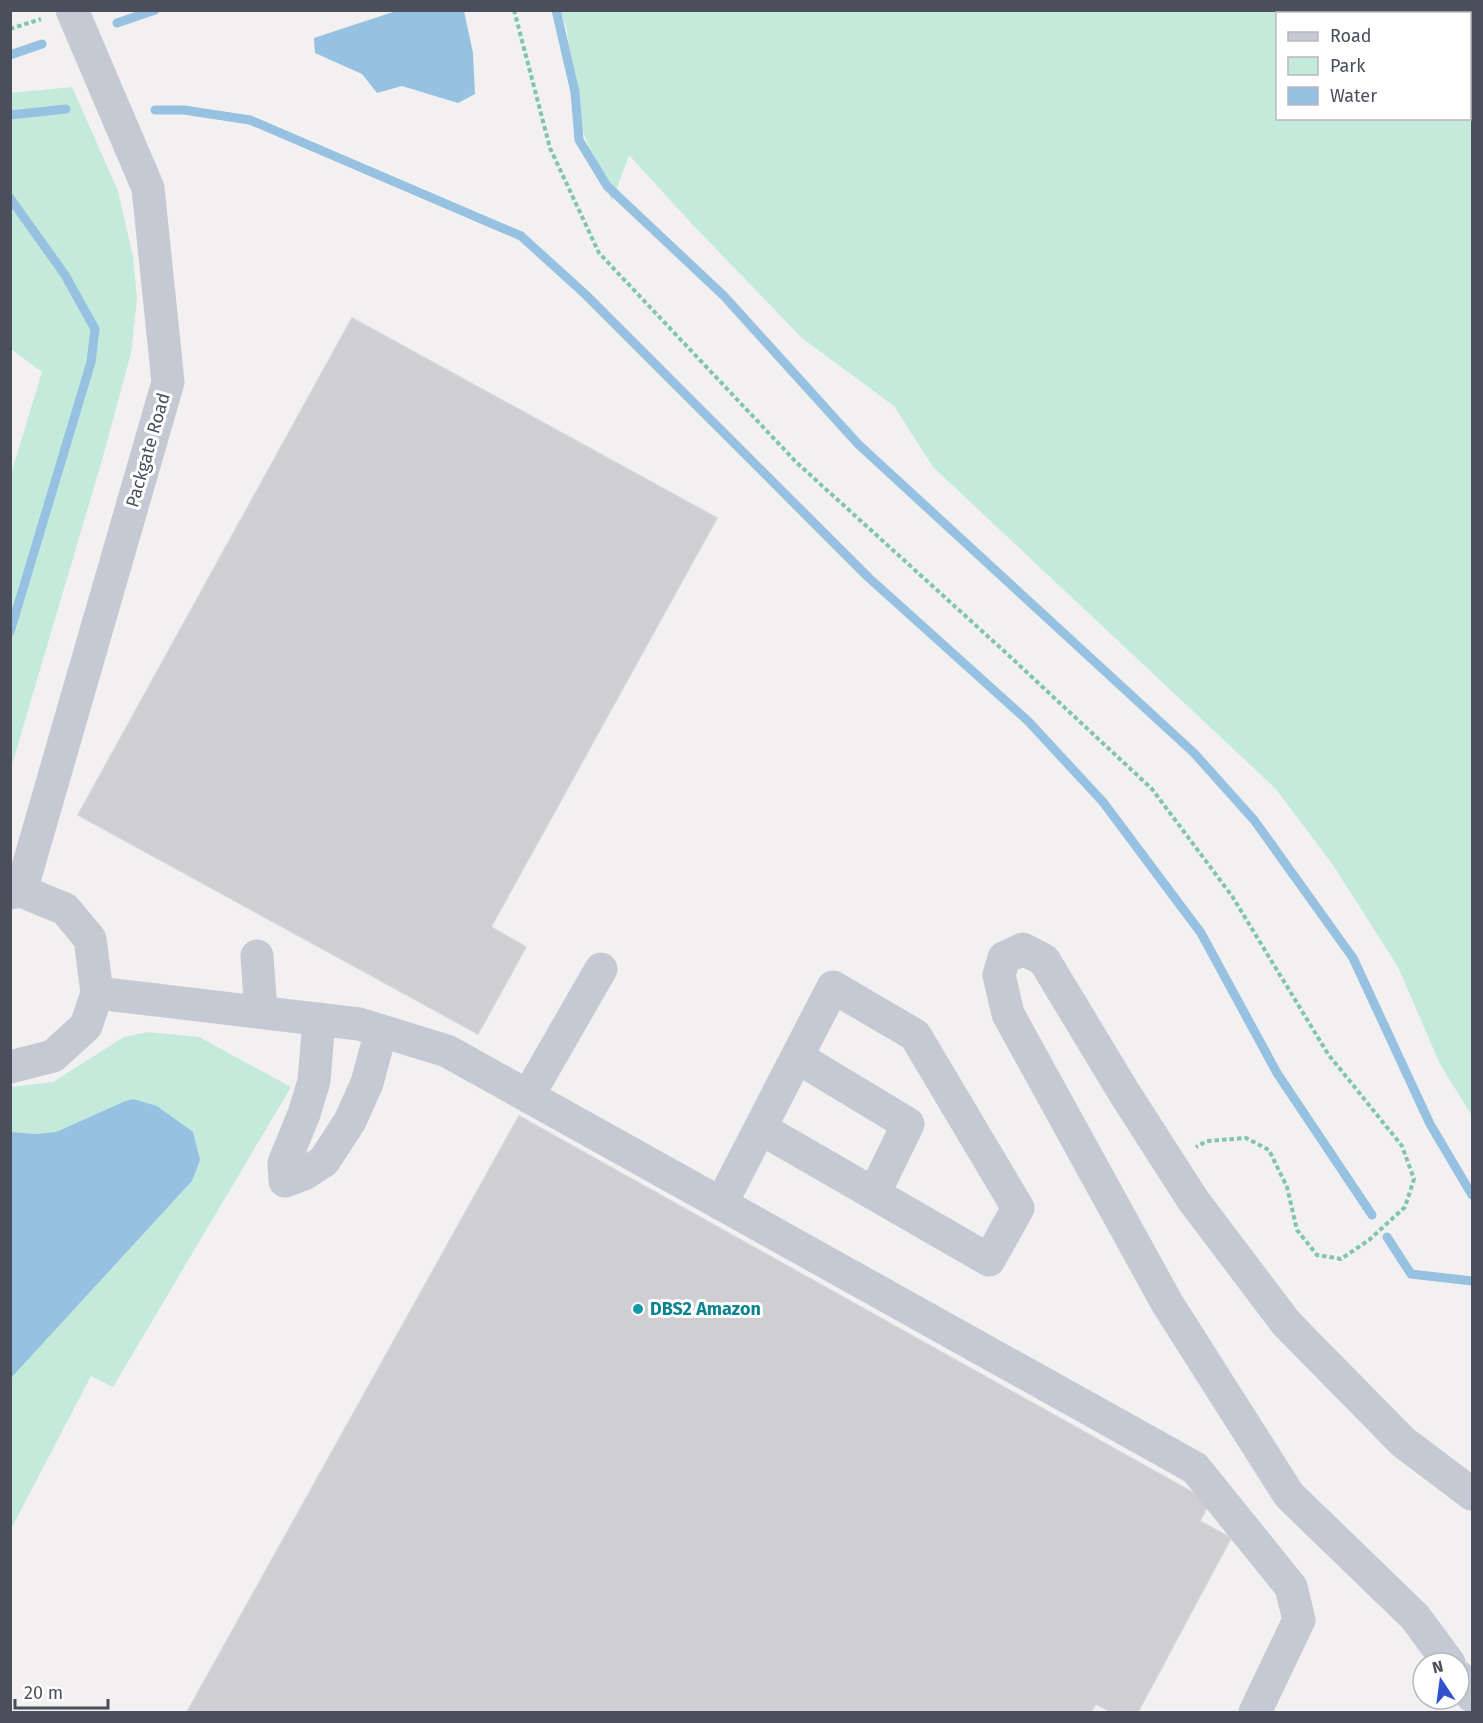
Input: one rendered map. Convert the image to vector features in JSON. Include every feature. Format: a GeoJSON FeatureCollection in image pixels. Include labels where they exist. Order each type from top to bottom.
{"type":"FeatureCollection","features":[{"type":"Feature","properties":{"kind":"street","name":"Packgate Road"},"geometry":{"type":"LineString","coordinates":[[16,892],[168,382],[148,188],[72,10]]}},
{"type":"Feature","properties":{"kind":"street"},"geometry":{"type":"LineString","coordinates":[[10,1067],[53,1056],[86,1026],[97,993],[90,939],[65,909],[16,892]]}},
{"type":"Feature","properties":{"kind":"street"},"geometry":{"type":"LineString","coordinates":[[1440,1651],[1414,1617],[1289,1496],[1173,1312],[1008,1014],[999,975],[1004,958],[1023,949],[1044,960],[1125,1094],[1193,1200],[1286,1323],[1403,1442],[1473,1494]]}},
{"type":"Feature","properties":{"kind":"street"},"geometry":{"type":"LineString","coordinates":[[257,956],[261,1012]]}},
{"type":"Feature","properties":{"kind":"street"},"geometry":{"type":"LineString","coordinates":[[528,1096],[601,969]]}},
{"type":"Feature","properties":{"kind":"street"},"geometry":{"type":"LineString","coordinates":[[721,1204],[760,1128],[834,987],[915,1035],[1018,1208],[989,1260],[760,1128]]}},
{"type":"Feature","properties":{"kind":"street"},"geometry":{"type":"LineString","coordinates":[[97,993],[359,1024],[447,1051],[1195,1468],[1291,1587],[1299,1620],[1255,1713]]}},
{"type":"Feature","properties":{"kind":"street"},"geometry":{"type":"LineString","coordinates":[[319,1020],[314,1081],[304,1114],[284,1163],[285,1181],[304,1174],[324,1161],[350,1121],[367,1083],[381,1031]]}},
{"type":"Feature","properties":{"kind":"street"},"geometry":{"type":"LineString","coordinates":[[797,1057],[908,1124],[874,1194]]}},
{"type":"Feature","properties":{"kind":"path"},"geometry":{"type":"LineString","coordinates":[[514,10],[550,148],[599,254],[796,462],[1152,789],[1232,896],[1328,1054],[1402,1146],[1414,1179],[1405,1207],[1369,1240],[1341,1259],[1317,1255],[1298,1230],[1287,1187],[1269,1150],[1245,1138],[1207,1141],[1169,1163]]}},
{"type":"Feature","properties":{"kind":"green space"},"geometry":{"type":"Polygon","coordinates":[[[560,11],[1472,11],[1472,1116],[1440,1064],[1398,967],[1333,865],[1275,788],[933,467],[894,406],[802,338],[629,155],[612,201],[583,132],[566,26],[560,11]]]}},
{"type":"Feature","properties":{"kind":"green space"},"geometry":{"type":"Polygon","coordinates":[[[72,87],[118,191],[133,257],[137,299],[131,353],[102,460],[11,768],[11,474],[42,372],[11,349],[11,93],[72,87]]]}},
{"type":"Feature","properties":{"kind":"green space"},"geometry":{"type":"Polygon","coordinates":[[[147,1032],[199,1037],[291,1087],[113,1387],[91,1376],[11,1529],[11,1378],[192,1181],[123,1102],[56,1132],[36,1134],[11,1132],[11,1087],[53,1082],[124,1037],[147,1032]]]}},
{"type":"Feature","properties":{"kind":"water"},"geometry":{"type":"Polygon","coordinates":[[[396,11],[464,11],[473,53],[475,94],[458,103],[402,86],[377,93],[362,74],[315,53],[314,38],[396,11]]]}},
{"type":"Feature","properties":{"kind":"water"},"geometry":{"type":"Polygon","coordinates":[[[133,1099],[157,1106],[193,1132],[200,1160],[192,1181],[11,1378],[11,1132],[36,1134],[56,1132],[133,1099]]]}},
{"type":"Feature","properties":{"kind":"building"},"geometry":{"type":"Polygon","coordinates":[[[352,318],[717,518],[491,927],[526,947],[478,1034],[78,815],[352,318]]]}},
{"type":"Feature","properties":{"kind":"building","name":"DBS2 Amazon"},"geometry":{"type":"Polygon","coordinates":[[[519,1116],[1210,1502],[1200,1521],[1231,1538],[1138,1712],[1111,1712],[1096,1704],[1091,1712],[187,1712],[519,1116]]]}},
{"type":"Feature","properties":{"kind":"waterway"},"geometry":{"type":"LineString","coordinates":[[117,23],[155,10]]}},
{"type":"Feature","properties":{"kind":"waterway"},"geometry":{"type":"LineString","coordinates":[[556,10],[575,92],[579,140],[607,186],[724,296],[858,444],[1194,753],[1254,820],[1353,958],[1430,1124],[1472,1195]]}},
{"type":"Feature","properties":{"kind":"waterway"},"geometry":{"type":"LineString","coordinates":[[10,55],[42,44]]}},
{"type":"Feature","properties":{"kind":"waterway"},"geometry":{"type":"LineString","coordinates":[[10,115],[66,109]]}},
{"type":"Feature","properties":{"kind":"waterway"},"geometry":{"type":"LineString","coordinates":[[155,110],[184,110],[250,120],[521,236],[586,295],[869,578],[1028,721],[1103,802],[1201,933],[1277,1073],[1372,1215]]}},
{"type":"Feature","properties":{"kind":"waterway"},"geometry":{"type":"LineString","coordinates":[[10,198],[65,275],[95,329],[91,362],[10,632]]}},
{"type":"Feature","properties":{"kind":"waterway"},"geometry":{"type":"LineString","coordinates":[[1387,1237],[1411,1274],[1472,1281]]}},
{"type":"Feature","properties":{"kind":"place","name":"DBS2 Amazon"},"geometry":{"type":"Point","coordinates":[638,1309]}}]}
